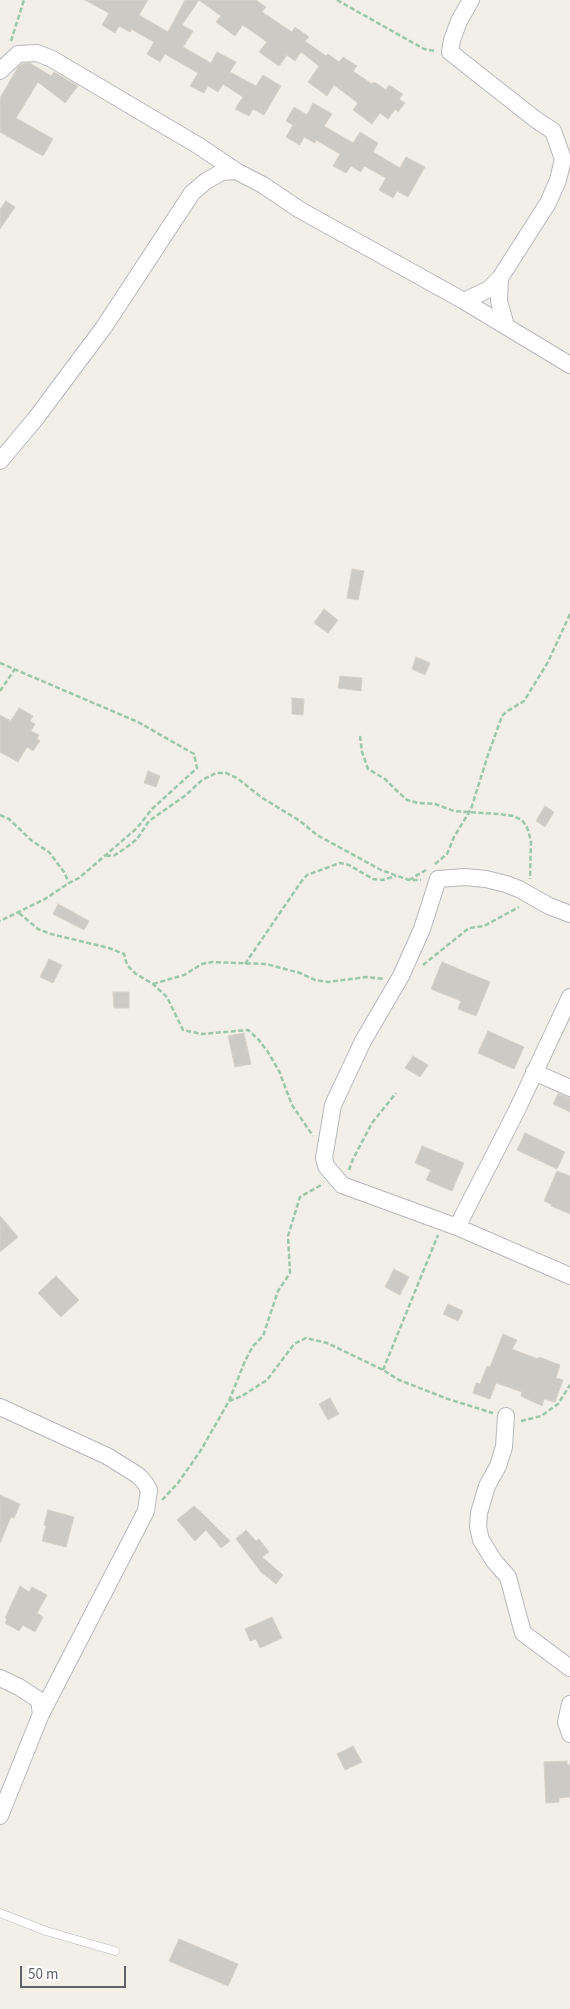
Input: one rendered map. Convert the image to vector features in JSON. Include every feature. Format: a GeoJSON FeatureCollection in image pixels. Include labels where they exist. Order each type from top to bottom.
{"type":"FeatureCollection","features":[{"type":"Feature","properties":{"kind":"street"},"geometry":{"type":"LineString","coordinates":[[471,0],[459,21],[450,52],[535,119],[553,131],[570,134]]}},
{"type":"Feature","properties":{"kind":"street"},"geometry":{"type":"LineString","coordinates":[[0,71],[18,54],[37,53],[52,59],[199,146],[300,210],[464,301],[570,365]]}},
{"type":"Feature","properties":{"kind":"street"},"geometry":{"type":"LineString","coordinates":[[464,301],[489,289],[500,278],[548,203],[558,180],[564,159],[553,131]]}},
{"type":"Feature","properties":{"kind":"street"},"geometry":{"type":"LineString","coordinates":[[0,461],[36,418],[104,327],[192,192],[222,172],[236,171]]}},
{"type":"Feature","properties":{"kind":"street"},"geometry":{"type":"LineString","coordinates":[[500,278],[499,301],[506,326]]}},
{"type":"Feature","properties":{"kind":"street"},"geometry":{"type":"LineString","coordinates":[[570,914],[549,906],[513,886],[486,879],[465,877],[438,879],[422,929],[399,978],[355,1058],[333,1105],[324,1154],[326,1166],[340,1183],[450,1225],[570,1276]]}},
{"type":"Feature","properties":{"kind":"street"},"geometry":{"type":"LineString","coordinates":[[450,1225],[534,1072],[570,997]]}},
{"type":"Feature","properties":{"kind":"street"},"geometry":{"type":"LineString","coordinates":[[534,1072],[570,1088]]}},
{"type":"Feature","properties":{"kind":"street"},"geometry":{"type":"LineString","coordinates":[[0,1407],[107,1456],[129,1469],[145,1482],[148,1490],[146,1510],[41,1714],[0,1816]]}},
{"type":"Feature","properties":{"kind":"street"},"geometry":{"type":"LineString","coordinates":[[506,1416],[504,1447],[498,1466],[487,1486],[479,1513],[478,1527],[481,1540],[508,1578],[523,1633],[570,1668]]}},
{"type":"Feature","properties":{"kind":"street"},"geometry":{"type":"LineString","coordinates":[[0,1678],[39,1700],[41,1714]]}},
{"type":"Feature","properties":{"kind":"street"},"geometry":{"type":"LineString","coordinates":[[570,1704],[566,1722],[570,1734]]}},
{"type":"Feature","properties":{"kind":"lane"},"geometry":{"type":"LineString","coordinates":[[0,1913],[46,1932],[115,1952]]}},
{"type":"Feature","properties":{"kind":"path"},"geometry":{"type":"LineString","coordinates":[[11,43],[24,0]]}},
{"type":"Feature","properties":{"kind":"path"},"geometry":{"type":"LineString","coordinates":[[337,0],[424,48],[450,52]]}},
{"type":"Feature","properties":{"kind":"path"},"geometry":{"type":"LineString","coordinates":[[409,880],[447,854],[454,837],[477,796],[487,758],[502,716],[524,701],[548,662],[570,614]]}},
{"type":"Feature","properties":{"kind":"path"},"geometry":{"type":"LineString","coordinates":[[0,662],[138,722],[194,754],[197,768],[152,809],[136,828],[79,878],[69,882],[45,899],[0,921]]}},
{"type":"Feature","properties":{"kind":"path"},"geometry":{"type":"LineString","coordinates":[[0,691],[15,669]]}},
{"type":"Feature","properties":{"kind":"path"},"geometry":{"type":"LineString","coordinates":[[154,984],[184,975],[202,964],[212,962],[266,964],[300,973],[315,980],[328,982],[366,978],[399,978],[420,967],[469,928],[484,926],[533,897],[531,841],[522,820],[513,816],[454,811],[435,804],[407,800],[386,779],[368,769],[362,752],[360,736]]}},
{"type":"Feature","properties":{"kind":"path"},"geometry":{"type":"LineString","coordinates":[[104,856],[115,855],[127,847],[137,839],[148,821],[186,795],[202,780],[216,773],[226,773],[237,778],[261,798],[317,835],[382,870],[409,880],[438,879]]}},
{"type":"Feature","properties":{"kind":"path"},"geometry":{"type":"LineString","coordinates":[[0,815],[9,819],[32,841],[49,852],[69,882]]}},
{"type":"Feature","properties":{"kind":"path"},"geometry":{"type":"LineString","coordinates":[[245,964],[307,875],[340,863],[349,865],[373,880],[397,876]]}},
{"type":"Feature","properties":{"kind":"path"},"geometry":{"type":"LineString","coordinates":[[19,913],[38,929],[109,948],[124,954],[127,965],[136,974],[154,984],[167,997],[183,1030],[202,1034],[248,1030],[258,1039],[279,1071],[292,1105],[324,1154]]}},
{"type":"Feature","properties":{"kind":"path"},"geometry":{"type":"LineString","coordinates":[[146,1510],[165,1498],[201,1450],[229,1401],[245,1361],[266,1329],[268,1316],[278,1291],[290,1274],[288,1236],[300,1197],[323,1184],[340,1183],[349,1173],[353,1159],[372,1123],[396,1093]]}},
{"type":"Feature","properties":{"kind":"path"},"geometry":{"type":"LineString","coordinates":[[383,1370],[425,1263],[450,1225]]}},
{"type":"Feature","properties":{"kind":"path"},"geometry":{"type":"LineString","coordinates":[[229,1401],[258,1387],[267,1380],[294,1344],[306,1338],[327,1343],[383,1370],[399,1380],[448,1399],[506,1416],[511,1420],[524,1422],[541,1416],[558,1404],[570,1386]]}},
{"type":"Feature","properties":{"kind":"building"},"geometry":{"type":"Polygon","coordinates":[[[85,0],[148,0],[139,15],[168,32],[185,0],[199,0],[182,25],[193,31],[183,47],[211,63],[217,52],[236,62],[230,72],[256,86],[263,75],[281,86],[264,115],[253,109],[249,116],[235,109],[243,97],[223,84],[218,92],[208,86],[204,93],[190,86],[198,73],[165,54],[160,62],[147,54],[154,42],[131,29],[130,32],[119,26],[115,33],[102,25],[109,13],[85,0]]]}},
{"type":"Feature","properties":{"kind":"building"},"geometry":{"type":"Polygon","coordinates":[[[199,0],[256,0],[266,7],[262,12],[292,32],[295,27],[309,37],[305,41],[326,56],[328,54],[339,62],[343,57],[357,66],[353,71],[372,84],[373,82],[376,83],[386,90],[389,85],[403,94],[399,99],[405,103],[398,112],[395,109],[388,119],[380,113],[372,124],[353,110],[358,103],[334,85],[327,96],[308,82],[319,66],[301,52],[295,61],[287,55],[279,66],[259,52],[267,42],[243,25],[235,36],[216,22],[221,16],[199,0]]]}},
{"type":"Feature","properties":{"kind":"building"},"geometry":{"type":"Polygon","coordinates":[[[30,63],[51,76],[54,72],[78,86],[65,103],[38,82],[16,118],[53,139],[43,156],[0,132],[0,98],[18,67],[22,64],[30,63]]]}},
{"type":"Feature","properties":{"kind":"building"},"geometry":{"type":"Polygon","coordinates":[[[313,103],[332,114],[324,126],[353,143],[360,132],[378,143],[373,152],[400,168],[406,157],[425,167],[408,197],[397,191],[393,198],[379,190],[386,178],[364,166],[361,172],[351,166],[346,173],[333,166],[340,154],[316,140],[315,143],[304,137],[300,145],[286,137],[293,125],[286,121],[294,107],[307,115],[313,103]]]}},
{"type":"Feature","properties":{"kind":"building"},"geometry":{"type":"Polygon","coordinates":[[[6,201],[15,207],[0,229],[0,209],[6,201]]]}},
{"type":"Feature","properties":{"kind":"building"},"geometry":{"type":"Polygon","coordinates":[[[352,569],[364,571],[358,600],[347,598],[352,569]]]}},
{"type":"Feature","properties":{"kind":"building"},"geometry":{"type":"Polygon","coordinates":[[[324,609],[338,620],[328,633],[314,623],[324,609]]]}},
{"type":"Feature","properties":{"kind":"building"},"geometry":{"type":"Polygon","coordinates":[[[416,657],[430,663],[425,675],[412,669],[416,657]]]}},
{"type":"Feature","properties":{"kind":"building"},"geometry":{"type":"Polygon","coordinates":[[[340,676],[362,678],[361,691],[338,688],[340,676]]]}},
{"type":"Feature","properties":{"kind":"building"},"geometry":{"type":"Polygon","coordinates":[[[292,698],[304,699],[303,715],[292,714],[292,698]]]}},
{"type":"Feature","properties":{"kind":"building"},"geometry":{"type":"Polygon","coordinates":[[[19,708],[33,716],[30,721],[35,724],[31,731],[39,735],[37,739],[40,741],[33,751],[27,747],[18,762],[0,752],[0,715],[11,721],[19,708]]]}},
{"type":"Feature","properties":{"kind":"building"},"geometry":{"type":"Polygon","coordinates":[[[148,771],[160,776],[156,787],[144,783],[148,771]]]}},
{"type":"Feature","properties":{"kind":"building"},"geometry":{"type":"Polygon","coordinates":[[[545,806],[554,812],[545,827],[536,821],[545,806]]]}},
{"type":"Feature","properties":{"kind":"building"},"geometry":{"type":"Polygon","coordinates":[[[58,904],[89,921],[84,930],[53,914],[58,904]]]}},
{"type":"Feature","properties":{"kind":"building"},"geometry":{"type":"Polygon","coordinates":[[[49,959],[62,965],[53,983],[40,977],[49,959]]]}},
{"type":"Feature","properties":{"kind":"building"},"geometry":{"type":"Polygon","coordinates":[[[442,962],[490,982],[476,1016],[458,1009],[461,1001],[431,989],[442,962]]]}},
{"type":"Feature","properties":{"kind":"building"},"geometry":{"type":"Polygon","coordinates":[[[113,992],[129,992],[129,1008],[114,1008],[113,992]]]}},
{"type":"Feature","properties":{"kind":"building"},"geometry":{"type":"Polygon","coordinates":[[[488,1031],[524,1047],[514,1069],[478,1053],[488,1031]]]}},
{"type":"Feature","properties":{"kind":"building"},"geometry":{"type":"Polygon","coordinates":[[[244,1033],[251,1064],[235,1067],[228,1036],[244,1033]]]}},
{"type":"Feature","properties":{"kind":"building"},"geometry":{"type":"Polygon","coordinates":[[[413,1056],[428,1065],[420,1077],[405,1068],[413,1056]]]}},
{"type":"Feature","properties":{"kind":"building"},"geometry":{"type":"Polygon","coordinates":[[[558,1094],[570,1098],[570,1112],[553,1104],[558,1094]]]}},
{"type":"Feature","properties":{"kind":"building"},"geometry":{"type":"Polygon","coordinates":[[[525,1133],[565,1152],[557,1169],[517,1150],[525,1133]]]}},
{"type":"Feature","properties":{"kind":"building"},"geometry":{"type":"Polygon","coordinates":[[[422,1146],[464,1163],[452,1191],[426,1180],[431,1170],[415,1163],[422,1146]]]}},
{"type":"Feature","properties":{"kind":"building"},"geometry":{"type":"Polygon","coordinates":[[[557,1171],[570,1176],[570,1214],[544,1201],[557,1171]]]}},
{"type":"Feature","properties":{"kind":"building"},"geometry":{"type":"Polygon","coordinates":[[[0,1216],[18,1237],[0,1252],[0,1216]]]}},
{"type":"Feature","properties":{"kind":"building"},"geometry":{"type":"Polygon","coordinates":[[[394,1269],[409,1277],[400,1295],[385,1287],[394,1269]]]}},
{"type":"Feature","properties":{"kind":"building"},"geometry":{"type":"Polygon","coordinates":[[[56,1276],[79,1300],[61,1317],[38,1293],[56,1276]]]}},
{"type":"Feature","properties":{"kind":"building"},"geometry":{"type":"Polygon","coordinates":[[[448,1304],[463,1311],[458,1321],[443,1314],[448,1304]]]}},
{"type":"Feature","properties":{"kind":"building"},"geometry":{"type":"Polygon","coordinates":[[[503,1334],[517,1340],[512,1349],[560,1365],[556,1378],[563,1380],[555,1402],[544,1399],[542,1406],[521,1396],[522,1392],[496,1383],[490,1399],[473,1393],[476,1383],[480,1384],[487,1366],[490,1367],[503,1334]]]}},
{"type":"Feature","properties":{"kind":"building"},"geometry":{"type":"Polygon","coordinates":[[[330,1398],[339,1414],[328,1420],[319,1404],[330,1398]]]}},
{"type":"Feature","properties":{"kind":"building"},"geometry":{"type":"Polygon","coordinates":[[[0,1495],[20,1504],[14,1518],[11,1517],[0,1543],[0,1495]]]}},
{"type":"Feature","properties":{"kind":"building"},"geometry":{"type":"Polygon","coordinates":[[[194,1506],[230,1541],[221,1548],[206,1530],[195,1541],[177,1520],[194,1506]]]}},
{"type":"Feature","properties":{"kind":"building"},"geometry":{"type":"Polygon","coordinates":[[[48,1510],[74,1517],[66,1547],[42,1541],[48,1510]]]}},
{"type":"Feature","properties":{"kind":"building"},"geometry":{"type":"Polygon","coordinates":[[[246,1530],[256,1541],[259,1539],[269,1552],[262,1557],[283,1575],[276,1584],[261,1572],[236,1539],[246,1530]]]}},
{"type":"Feature","properties":{"kind":"building"},"geometry":{"type":"Polygon","coordinates":[[[20,1586],[29,1592],[32,1587],[47,1595],[37,1613],[43,1617],[35,1632],[23,1625],[19,1631],[5,1623],[7,1619],[5,1618],[20,1586]]]}},
{"type":"Feature","properties":{"kind":"building"},"geometry":{"type":"Polygon","coordinates":[[[272,1617],[282,1638],[260,1648],[256,1639],[250,1641],[245,1629],[272,1617]]]}},
{"type":"Feature","properties":{"kind":"building"},"geometry":{"type":"Polygon","coordinates":[[[353,1746],[362,1762],[345,1770],[337,1754],[353,1746]]]}},
{"type":"Feature","properties":{"kind":"building"},"geometry":{"type":"Polygon","coordinates":[[[567,1761],[567,1765],[570,1765],[570,1797],[559,1798],[559,1802],[546,1803],[544,1762],[567,1761]]]}},
{"type":"Feature","properties":{"kind":"building"},"geometry":{"type":"Polygon","coordinates":[[[179,1939],[238,1964],[228,1986],[169,1961],[179,1939]]]}}]}
